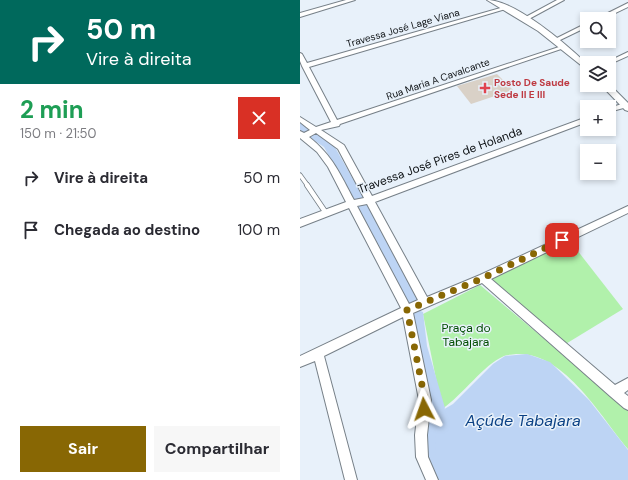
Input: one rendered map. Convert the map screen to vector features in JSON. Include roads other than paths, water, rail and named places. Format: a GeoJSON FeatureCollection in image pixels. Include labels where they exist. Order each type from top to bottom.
{"type":"FeatureCollection","features":[{"type":"Feature","properties":{"kind":"street"},"geometry":{"type":"LineString","coordinates":[[300,14],[352,0]]}},
{"type":"Feature","properties":{"kind":"street"},"geometry":{"type":"LineString","coordinates":[[493,0],[556,40],[580,62]]}},
{"type":"Feature","properties":{"kind":"street"},"geometry":{"type":"LineString","coordinates":[[525,19],[561,0]]}},
{"type":"Feature","properties":{"kind":"street"},"geometry":{"type":"LineString","coordinates":[[614,12],[628,5]]}},
{"type":"Feature","properties":{"kind":"street","name":"Travessa José Lage Viana"},"geometry":{"type":"LineString","coordinates":[[305,66],[506,8]]}},
{"type":"Feature","properties":{"kind":"street"},"geometry":{"type":"LineString","coordinates":[[556,40],[580,28]]}},
{"type":"Feature","properties":{"kind":"street","name":"Rua Maria A Cavalcante"},"geometry":{"type":"LineString","coordinates":[[304,135],[564,47]]}},
{"type":"Feature","properties":{"kind":"street"},"geometry":{"type":"LineString","coordinates":[[616,59],[628,54]]}},
{"type":"Feature","properties":{"kind":"street"},"geometry":{"type":"LineString","coordinates":[[300,55],[336,124]]}},
{"type":"Feature","properties":{"kind":"street"},"geometry":{"type":"LineString","coordinates":[[612,92],[626,106]]}},
{"type":"Feature","properties":{"kind":"street"},"geometry":{"type":"LineString","coordinates":[[616,108],[626,106]]}},
{"type":"Feature","properties":{"kind":"street"},"geometry":{"type":"LineString","coordinates":[[300,119],[341,147],[368,200],[425,303]]}},
{"type":"Feature","properties":{"kind":"street","name":"Travessa José Pires de Holanda"},"geometry":{"type":"LineString","coordinates":[[300,223],[368,200],[580,122]]}},
{"type":"Feature","properties":{"kind":"street"},"geometry":{"type":"LineString","coordinates":[[304,135],[320,150],[331,165],[353,204],[407,310],[425,400],[421,435],[422,457],[432,480]]}},
{"type":"Feature","properties":{"kind":"street"},"geometry":{"type":"LineString","coordinates":[[300,362],[407,310],[483,278],[628,209]]}},
{"type":"Feature","properties":{"kind":"street"},"geometry":{"type":"LineString","coordinates":[[483,278],[628,404]]}},
{"type":"Feature","properties":{"kind":"street"},"geometry":{"type":"LineString","coordinates":[[318,354],[351,480]]}},
{"type":"Feature","properties":{"kind":"street"},"geometry":{"type":"LineString","coordinates":[[614,392],[628,384]]}},
{"type":"Feature","properties":{"kind":"lane"},"geometry":{"type":"LineString","coordinates":[[300,175],[326,213]]}},
{"type":"Feature","properties":{"kind":"water","name":"Açúde Tabajara"},"geometry":{"type":"Polygon","coordinates":[[[527,354],[550,362],[589,400],[628,450],[628,480],[440,480],[430,445],[432,430],[441,411],[453,404],[493,364],[505,356],[527,354]]]}},
{"type":"Feature","properties":{"kind":"waterway"},"geometry":{"type":"LineString","coordinates":[[300,126],[328,145],[363,207],[413,304]]}},
{"type":"Feature","properties":{"kind":"waterway"},"geometry":{"type":"LineString","coordinates":[[418,317],[420,346],[437,408],[428,431],[427,455],[436,480]]}},
{"type":"Feature","properties":{"kind":"place","name":"Posto De Saude Sede II E III"},"geometry":{"type":"Point","coordinates":[485,88]}},
{"type":"Feature","properties":{"kind":"park label","name":"Praça do Tabajara"},"geometry":{"type":"Point","coordinates":[466,335]}}]}
